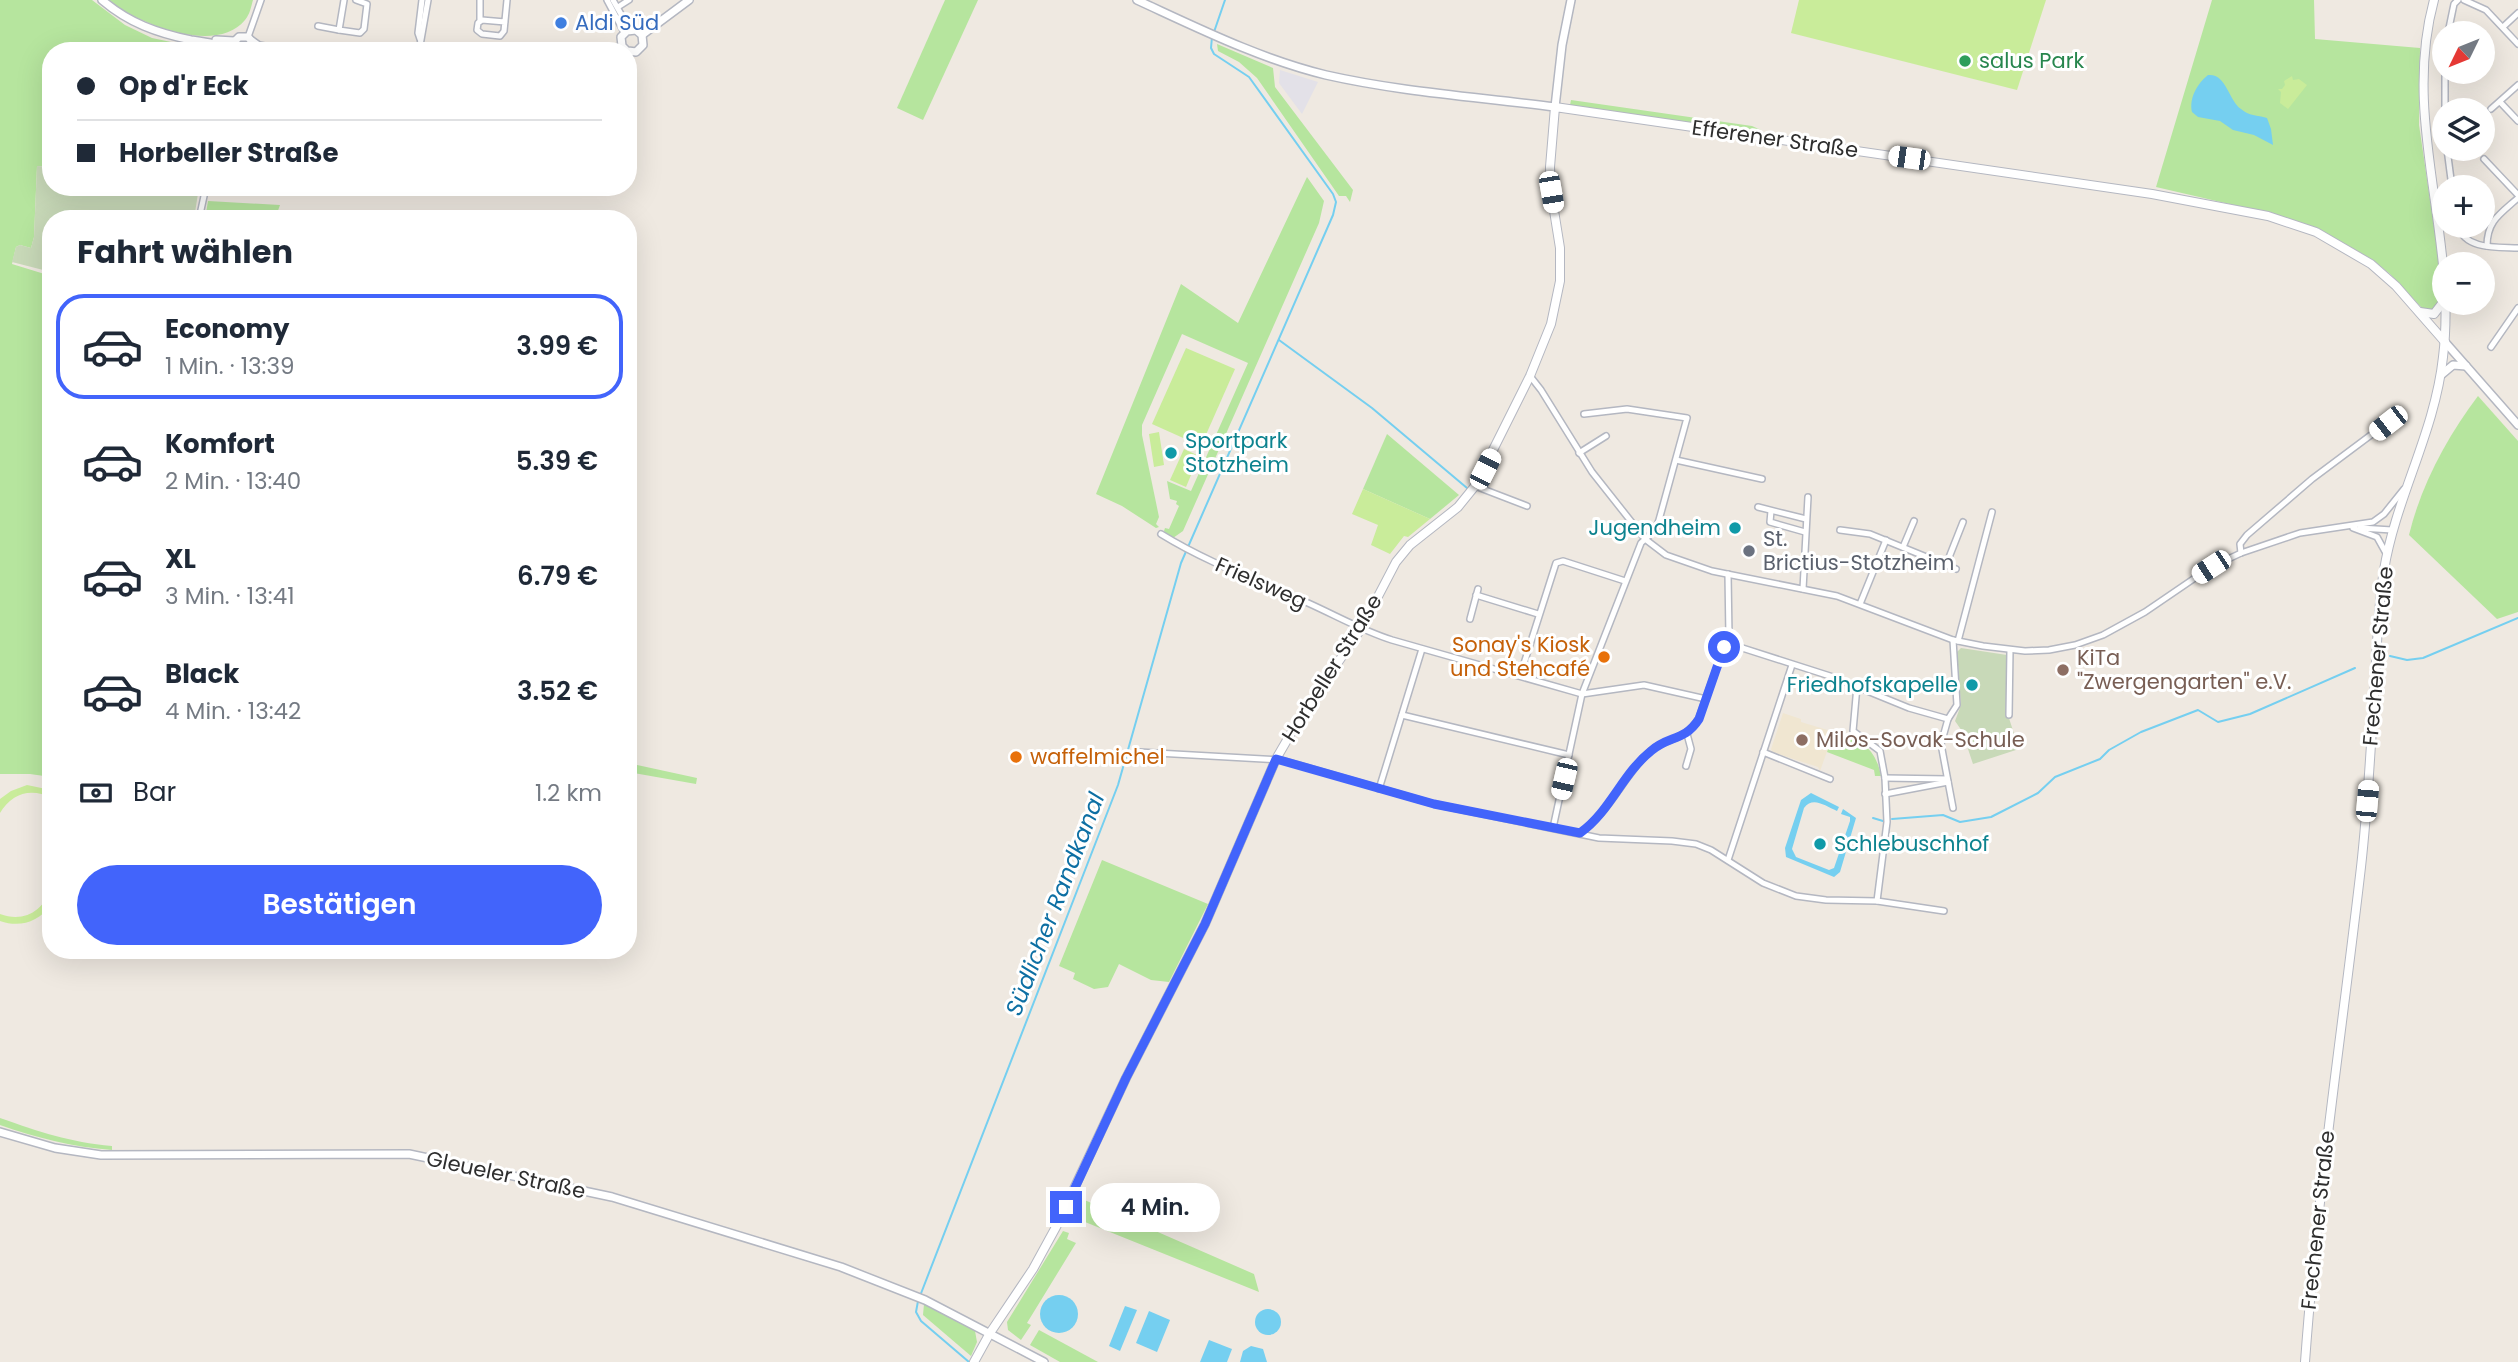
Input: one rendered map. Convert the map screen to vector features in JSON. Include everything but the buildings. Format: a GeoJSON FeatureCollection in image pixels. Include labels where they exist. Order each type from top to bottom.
{"type":"FeatureCollection","features":[{"type":"Feature","properties":{"kind":"main road","name":"Frechener Straße"},"geometry":{"type":"LineString","coordinates":[[2434,0],[2424,48],[2422,91],[2426,145],[2441,252]]}},
{"type":"Feature","properties":{"kind":"main road","name":"Efferener Straße"},"geometry":{"type":"LineString","coordinates":[[1555,107],[2152,194],[2267,216],[2316,232],[2353,252],[2396,286],[2445,342]]}},
{"type":"Feature","properties":{"kind":"main road","name":"Horbeller Straße"},"geometry":{"type":"LineString","coordinates":[[975,1361],[1056,1227],[1126,1078],[1205,924],[1276,759],[1301,716],[1361,629],[1396,562],[1410,545],[1458,507],[1475,486],[1530,376],[1551,324],[1560,281],[1560,248],[1550,167],[1555,107]]}},
{"type":"Feature","properties":{"kind":"main road"},"geometry":{"type":"LineString","coordinates":[[2420,312],[2432,314]]}},
{"type":"Feature","properties":{"kind":"main road","name":"Frechener Straße"},"geometry":{"type":"LineString","coordinates":[[2305,1362],[2322,1170],[2361,867],[2378,612],[2392,530],[2427,432],[2441,375],[2445,342],[2444,315]]}},
{"type":"Feature","properties":{"kind":"street"},"geometry":{"type":"LineString","coordinates":[[102,0],[132,22],[170,36],[201,42]]}},
{"type":"Feature","properties":{"kind":"street"},"geometry":{"type":"LineString","coordinates":[[251,42],[261,0]]}},
{"type":"Feature","properties":{"kind":"street"},"geometry":{"type":"LineString","coordinates":[[340,30],[344,0]]}},
{"type":"Feature","properties":{"kind":"street"},"geometry":{"type":"LineString","coordinates":[[318,26],[360,33],[364,29],[368,4],[356,0]]}},
{"type":"Feature","properties":{"kind":"street"},"geometry":{"type":"LineString","coordinates":[[420,42],[418,33],[422,0]]}},
{"type":"Feature","properties":{"kind":"street"},"geometry":{"type":"LineString","coordinates":[[420,39],[424,33],[428,0]]}},
{"type":"Feature","properties":{"kind":"street"},"geometry":{"type":"LineString","coordinates":[[480,0],[477,30],[500,36],[504,31],[508,0]]}},
{"type":"Feature","properties":{"kind":"street"},"geometry":{"type":"LineString","coordinates":[[607,0],[627,31]]}},
{"type":"Feature","properties":{"kind":"street"},"geometry":{"type":"LineString","coordinates":[[613,0],[627,31]]}},
{"type":"Feature","properties":{"kind":"street"},"geometry":{"type":"LineString","coordinates":[[618,7],[629,0]]}},
{"type":"Feature","properties":{"kind":"street"},"geometry":{"type":"LineString","coordinates":[[642,35],[689,0]]}},
{"type":"Feature","properties":{"kind":"street","name":"Efferener Straße"},"geometry":{"type":"LineString","coordinates":[[1137,0],[1220,38],[1279,61],[1327,75],[1555,107]]}},
{"type":"Feature","properties":{"kind":"street","name":"Horbeller Straße"},"geometry":{"type":"LineString","coordinates":[[1555,107],[1562,45],[1571,0]]}},
{"type":"Feature","properties":{"kind":"street"},"geometry":{"type":"LineString","coordinates":[[2450,21],[2454,4],[2458,0]]}},
{"type":"Feature","properties":{"kind":"street"},"geometry":{"type":"LineString","coordinates":[[2464,0],[2482,7],[2518,44]]}},
{"type":"Feature","properties":{"kind":"street"},"geometry":{"type":"LineString","coordinates":[[2503,27],[2518,13]]}},
{"type":"Feature","properties":{"kind":"street"},"geometry":{"type":"LineString","coordinates":[[480,21],[505,22]]}},
{"type":"Feature","properties":{"kind":"street"},"geometry":{"type":"LineString","coordinates":[[621,42],[627,31],[636,30],[644,41],[637,51]]}},
{"type":"Feature","properties":{"kind":"street"},"geometry":{"type":"LineString","coordinates":[[170,36],[234,41],[242,36],[254,42]]}},
{"type":"Feature","properties":{"kind":"street"},"geometry":{"type":"LineString","coordinates":[[2495,106],[2518,85]]}},
{"type":"Feature","properties":{"kind":"street"},"geometry":{"type":"LineString","coordinates":[[2500,102],[2518,121]]}},
{"type":"Feature","properties":{"kind":"street"},"geometry":{"type":"LineString","coordinates":[[2486,161],[2518,197],[2492,222],[2487,231],[2487,246]]}},
{"type":"Feature","properties":{"kind":"street"},"geometry":{"type":"LineString","coordinates":[[2464,238],[2487,246],[2518,248]]}},
{"type":"Feature","properties":{"kind":"street"},"geometry":{"type":"LineString","coordinates":[[2491,347],[2518,308]]}},
{"type":"Feature","properties":{"kind":"street","name":"Efferener Straße"},"geometry":{"type":"LineString","coordinates":[[2445,342],[2518,425]]}},
{"type":"Feature","properties":{"kind":"street"},"geometry":{"type":"LineString","coordinates":[[2441,375],[2453,365],[2467,366]]}},
{"type":"Feature","properties":{"kind":"street"},"geometry":{"type":"LineString","coordinates":[[1530,376],[1579,453],[1656,549],[1674,558],[1728,575],[1803,589],[1860,604],[1956,640],[2010,650],[2056,649],[2103,635],[2145,612],[2211,567],[2241,552],[2300,533],[2350,527],[2378,519],[2407,485]]}},
{"type":"Feature","properties":{"kind":"street"},"geometry":{"type":"LineString","coordinates":[[1553,828],[1582,694],[1625,581],[1642,543],[1655,530],[1659,520],[1687,418],[1627,409],[1584,414]]}},
{"type":"Feature","properties":{"kind":"street"},"geometry":{"type":"LineString","coordinates":[[2241,552],[2240,544],[2247,535],[2312,480],[2399,414]]}},
{"type":"Feature","properties":{"kind":"street"},"geometry":{"type":"LineString","coordinates":[[1579,453],[1606,436]]}},
{"type":"Feature","properties":{"kind":"street"},"geometry":{"type":"LineString","coordinates":[[1676,460],[1762,479]]}},
{"type":"Feature","properties":{"kind":"street"},"geometry":{"type":"LineString","coordinates":[[1475,486],[1527,506]]}},
{"type":"Feature","properties":{"kind":"street"},"geometry":{"type":"LineString","coordinates":[[1803,589],[1808,498]]}},
{"type":"Feature","properties":{"kind":"street"},"geometry":{"type":"LineString","coordinates":[[1758,507],[1806,520]]}},
{"type":"Feature","properties":{"kind":"street"},"geometry":{"type":"LineString","coordinates":[[1771,511],[1770,522],[1805,531]]}},
{"type":"Feature","properties":{"kind":"street"},"geometry":{"type":"LineString","coordinates":[[1953,808],[1941,744],[1948,719],[1957,705],[1956,640],[1992,512]]}},
{"type":"Feature","properties":{"kind":"street"},"geometry":{"type":"LineString","coordinates":[[1903,547],[1914,521]]}},
{"type":"Feature","properties":{"kind":"street"},"geometry":{"type":"LineString","coordinates":[[1946,565],[1963,522]]}},
{"type":"Feature","properties":{"kind":"street"},"geometry":{"type":"LineString","coordinates":[[2350,527],[2392,530]]}},
{"type":"Feature","properties":{"kind":"street"},"geometry":{"type":"LineString","coordinates":[[2350,527],[2376,537],[2387,555]]}},
{"type":"Feature","properties":{"kind":"street"},"geometry":{"type":"LineString","coordinates":[[1840,530],[1870,534],[1956,569]]}},
{"type":"Feature","properties":{"kind":"street","name":"Frielsweg"},"geometry":{"type":"LineString","coordinates":[[1161,534],[1195,554],[1361,629],[1582,694]]}},
{"type":"Feature","properties":{"kind":"street"},"geometry":{"type":"LineString","coordinates":[[1860,604],[1886,540]]}},
{"type":"Feature","properties":{"kind":"street"},"geometry":{"type":"LineString","coordinates":[[1520,676],[1553,567],[1560,561],[1625,581]]}},
{"type":"Feature","properties":{"kind":"street"},"geometry":{"type":"LineString","coordinates":[[1728,575],[1730,641],[1734,645],[1857,687],[1909,708],[1948,719]]}},
{"type":"Feature","properties":{"kind":"street"},"geometry":{"type":"LineString","coordinates":[[1470,619],[1477,592],[1538,614]]}},
{"type":"Feature","properties":{"kind":"street"},"geometry":{"type":"LineString","coordinates":[[1580,833],[1596,820],[1648,752],[1666,741],[1687,734],[1699,719],[1724,647],[1730,641]]}},
{"type":"Feature","properties":{"kind":"street"},"geometry":{"type":"LineString","coordinates":[[1379,789],[1422,649]]}},
{"type":"Feature","properties":{"kind":"street"},"geometry":{"type":"LineString","coordinates":[[2009,715],[2010,650]]}},
{"type":"Feature","properties":{"kind":"street"},"geometry":{"type":"LineString","coordinates":[[1728,860],[1792,665]]}},
{"type":"Feature","properties":{"kind":"street"},"geometry":{"type":"LineString","coordinates":[[1582,694],[1644,685],[1706,699]]}},
{"type":"Feature","properties":{"kind":"street"},"geometry":{"type":"LineString","coordinates":[[1857,687],[1853,732],[1880,751],[1885,778],[1887,831],[1877,901]]}},
{"type":"Feature","properties":{"kind":"street"},"geometry":{"type":"LineString","coordinates":[[1402,715],[1569,755]]}},
{"type":"Feature","properties":{"kind":"street"},"geometry":{"type":"LineString","coordinates":[[1686,766],[1691,749],[1687,734]]}},
{"type":"Feature","properties":{"kind":"street"},"geometry":{"type":"LineString","coordinates":[[1139,752],[1276,759],[1434,804],[1599,838],[1689,843],[1711,850],[1763,883],[1788,894],[1826,900],[1877,901],[1944,911]]}},
{"type":"Feature","properties":{"kind":"street"},"geometry":{"type":"LineString","coordinates":[[1763,752],[1830,779]]}},
{"type":"Feature","properties":{"kind":"street"},"geometry":{"type":"LineString","coordinates":[[1885,778],[1947,781]]}},
{"type":"Feature","properties":{"kind":"street"},"geometry":{"type":"LineString","coordinates":[[1885,794],[1947,781]]}},
{"type":"Feature","properties":{"kind":"street"},"geometry":{"type":"LineString","coordinates":[[1596,820],[1599,838]]}},
{"type":"Feature","properties":{"kind":"street","name":"Gleueler Straße"},"geometry":{"type":"LineString","coordinates":[[0,1132],[55,1148],[101,1155],[417,1155],[636,1203],[841,1266],[925,1300],[1044,1362]]}},
{"type":"Feature","properties":{"kind":"shaded area"},"geometry":{"type":"Polygon","coordinates":[[[1280,70],[1318,82],[1302,114],[1279,83],[1280,70]]]}},
{"type":"Feature","properties":{"kind":"shaded area","name":"Milos-Sovak-Schule"},"geometry":{"type":"Polygon","coordinates":[[[1783,713],[1801,719],[1801,722],[1834,732],[1820,771],[1818,767],[1772,752],[1783,713]]]}},
{"type":"Feature","properties":{"kind":"green space"},"geometry":{"type":"Polygon","coordinates":[[[0,0],[92,0],[125,25],[152,38],[171,42],[42,42],[42,166],[37,166],[34,237],[31,248],[20,245],[16,247],[12,264],[42,273],[42,776],[0,774],[0,0]]]}},
{"type":"Feature","properties":{"kind":"green space"},"geometry":{"type":"Polygon","coordinates":[[[108,0],[253,0],[247,18],[232,30],[215,35],[196,36],[156,26],[108,0]]]}},
{"type":"Feature","properties":{"kind":"green space"},"geometry":{"type":"Polygon","coordinates":[[[945,0],[978,0],[923,120],[897,108],[945,0]]]}},
{"type":"Feature","properties":{"kind":"green space","name":"salus Park"},"geometry":{"type":"Polygon","coordinates":[[[1799,0],[2046,0],[2017,90],[1791,33],[1799,0]]]}},
{"type":"Feature","properties":{"kind":"green space"},"geometry":{"type":"Polygon","coordinates":[[[2212,0],[2314,0],[2315,39],[2420,48],[2419,125],[2432,213],[2432,238],[2436,238],[2438,252],[2432,252],[2432,310],[2423,309],[2373,260],[2324,232],[2281,216],[2156,187],[2212,0]]]}},
{"type":"Feature","properties":{"kind":"green space"},"geometry":{"type":"Polygon","coordinates":[[[1217,44],[1273,68],[1275,87],[1353,190],[1350,202],[1346,196],[1339,196],[1257,78],[1239,62],[1218,51],[1217,44]]]}},
{"type":"Feature","properties":{"kind":"green space"},"geometry":{"type":"Polygon","coordinates":[[[2292,76],[2293,80],[2299,79],[2307,85],[2288,109],[2280,103],[2281,92],[2278,89],[2282,89],[2284,81],[2292,76]]]}},
{"type":"Feature","properties":{"kind":"green space"},"geometry":{"type":"Polygon","coordinates":[[[1571,100],[1752,126],[1761,130],[1729,130],[1670,122],[1570,105],[1571,100]]]}},
{"type":"Feature","properties":{"kind":"green space"},"geometry":{"type":"Polygon","coordinates":[[[37,166],[42,166],[42,196],[198,196],[195,210],[42,210],[42,270],[12,262],[16,247],[20,245],[31,248],[34,237],[37,166]]]}},
{"type":"Feature","properties":{"kind":"green space"},"geometry":{"type":"Polygon","coordinates":[[[1307,177],[1324,201],[1319,223],[1183,531],[1173,538],[1164,531],[1165,528],[1169,529],[1179,506],[1177,501],[1170,499],[1167,481],[1191,491],[1248,363],[1182,334],[1142,425],[1159,517],[1156,524],[1159,527],[1156,528],[1122,506],[1096,494],[1181,284],[1238,323],[1307,177]]]}},
{"type":"Feature","properties":{"kind":"green space"},"geometry":{"type":"Polygon","coordinates":[[[208,201],[280,205],[278,210],[206,210],[208,201]]]}},
{"type":"Feature","properties":{"kind":"green space"},"geometry":{"type":"Polygon","coordinates":[[[1186,348],[1235,369],[1201,446],[1152,424],[1186,348]]]}},
{"type":"Feature","properties":{"kind":"green space"},"geometry":{"type":"Polygon","coordinates":[[[2478,396],[2518,441],[2518,612],[2497,619],[2409,535],[2420,498],[2436,462],[2478,396]]]}},
{"type":"Feature","properties":{"kind":"green space"},"geometry":{"type":"Polygon","coordinates":[[[1159,432],[1164,465],[1154,467],[1149,434],[1159,432]]]}},
{"type":"Feature","properties":{"kind":"green space"},"geometry":{"type":"Polygon","coordinates":[[[1387,434],[1459,495],[1430,519],[1363,489],[1387,434]]]}},
{"type":"Feature","properties":{"kind":"green space"},"geometry":{"type":"Polygon","coordinates":[[[1184,449],[1199,456],[1186,487],[1170,480],[1184,449]]]}},
{"type":"Feature","properties":{"kind":"green space"},"geometry":{"type":"Polygon","coordinates":[[[1363,489],[1430,519],[1408,537],[1404,536],[1390,554],[1371,545],[1378,525],[1352,514],[1363,489]]]}},
{"type":"Feature","properties":{"kind":"green space"},"geometry":{"type":"Polygon","coordinates":[[[1961,648],[2007,655],[2007,712],[2019,749],[1973,764],[1962,731],[1955,721],[1961,705],[1957,652],[1961,648]]]}},
{"type":"Feature","properties":{"kind":"green space"},"geometry":{"type":"Polygon","coordinates":[[[1834,732],[1852,738],[1871,751],[1881,776],[1875,776],[1874,770],[1827,752],[1834,732]]]}},
{"type":"Feature","properties":{"kind":"green space"},"geometry":{"type":"Polygon","coordinates":[[[637,765],[697,778],[696,784],[637,774],[637,765]]]}},
{"type":"Feature","properties":{"kind":"green space"},"geometry":{"type":"Polygon","coordinates":[[[27,785],[42,788],[42,794],[22,794],[10,801],[0,813],[0,799],[27,785]]]}},
{"type":"Feature","properties":{"kind":"green space"},"geometry":{"type":"Polygon","coordinates":[[[1102,860],[1208,904],[1169,982],[1151,980],[1119,964],[1108,987],[1094,989],[1073,979],[1075,973],[1059,966],[1102,860]]]}},
{"type":"Feature","properties":{"kind":"green space"},"geometry":{"type":"Polygon","coordinates":[[[42,904],[42,914],[28,922],[15,924],[0,921],[0,914],[25,916],[42,904]]]}},
{"type":"Feature","properties":{"kind":"green space"},"geometry":{"type":"Polygon","coordinates":[[[0,1118],[55,1136],[112,1146],[112,1150],[69,1144],[28,1134],[0,1125],[0,1118]]]}},
{"type":"Feature","properties":{"kind":"green space"},"geometry":{"type":"Polygon","coordinates":[[[1080,1198],[1254,1274],[1259,1292],[1085,1222],[1083,1225],[1068,1223],[1080,1198]]]}},
{"type":"Feature","properties":{"kind":"green space"},"geometry":{"type":"Polygon","coordinates":[[[1063,1231],[1069,1233],[1067,1239],[1076,1243],[1027,1323],[1031,1325],[1021,1340],[1008,1330],[1007,1322],[1063,1231]]]}},
{"type":"Feature","properties":{"kind":"green space"},"geometry":{"type":"Polygon","coordinates":[[[924,1304],[975,1331],[977,1342],[971,1356],[923,1315],[924,1304]]]}},
{"type":"Feature","properties":{"kind":"green space"},"geometry":{"type":"Polygon","coordinates":[[[1039,1330],[1098,1362],[1060,1362],[1030,1345],[1039,1330]]]}},
{"type":"Feature","properties":{"kind":"water"},"geometry":{"type":"Polygon","coordinates":[[[2208,75],[2214,75],[2223,82],[2237,105],[2244,111],[2267,118],[2273,145],[2254,135],[2233,130],[2220,121],[2198,117],[2192,112],[2195,92],[2208,75]]]}},
{"type":"Feature","properties":{"kind":"water"},"geometry":{"type":"Polygon","coordinates":[[[1811,793],[1839,807],[1837,811],[1815,802],[1804,808],[1792,849],[1796,857],[1829,870],[1834,868],[1850,821],[1850,817],[1841,814],[1843,809],[1856,818],[1840,872],[1834,877],[1786,857],[1785,848],[1801,800],[1811,793]]]}},
{"type":"Feature","properties":{"kind":"water"},"geometry":{"type":"Polygon","coordinates":[[[1059,1295],[1072,1301],[1078,1314],[1072,1327],[1059,1333],[1046,1327],[1040,1314],[1046,1301],[1059,1295]]]}},
{"type":"Feature","properties":{"kind":"water"},"geometry":{"type":"Polygon","coordinates":[[[1125,1306],[1137,1310],[1120,1351],[1109,1346],[1125,1306]]]}},
{"type":"Feature","properties":{"kind":"water"},"geometry":{"type":"Polygon","coordinates":[[[1268,1309],[1277,1313],[1281,1322],[1277,1331],[1268,1335],[1259,1331],[1255,1322],[1259,1313],[1268,1309]]]}},
{"type":"Feature","properties":{"kind":"water"},"geometry":{"type":"Polygon","coordinates":[[[1149,1311],[1170,1320],[1157,1352],[1136,1343],[1149,1311]]]}},
{"type":"Feature","properties":{"kind":"water"},"geometry":{"type":"Polygon","coordinates":[[[1209,1340],[1232,1349],[1227,1362],[1200,1362],[1209,1340]]]}},
{"type":"Feature","properties":{"kind":"water"},"geometry":{"type":"Polygon","coordinates":[[[1251,1346],[1263,1349],[1267,1362],[1240,1362],[1243,1351],[1251,1346]]]}},
{"type":"Feature","properties":{"kind":"waterway","name":"Südlicher Randkanal"},"geometry":{"type":"LineString","coordinates":[[1214,32],[1225,0]]}},
{"type":"Feature","properties":{"kind":"waterway","name":"Südlicher Randkanal"},"geometry":{"type":"LineString","coordinates":[[920,1296],[1118,785],[1181,563],[1333,215],[1336,202],[1333,194],[1249,77],[1214,54],[1211,48],[1212,37]]}},
{"type":"Feature","properties":{"kind":"waterway"},"geometry":{"type":"LineString","coordinates":[[1279,340],[1372,408],[1467,488]]}},
{"type":"Feature","properties":{"kind":"waterway"},"geometry":{"type":"LineString","coordinates":[[2390,656],[2407,660],[2423,658],[2518,618]]}},
{"type":"Feature","properties":{"kind":"waterway"},"geometry":{"type":"LineString","coordinates":[[1892,819],[1943,815],[1960,822],[1991,817],[2038,793],[2055,777],[2100,759],[2109,750],[2141,732],[2198,710],[2218,722],[2250,714],[2355,668]]}},
{"type":"Feature","properties":{"kind":"waterway"},"geometry":{"type":"LineString","coordinates":[[1873,818],[1883,821]]}},
{"type":"Feature","properties":{"kind":"waterway","name":"Südlicher Randkanal"},"geometry":{"type":"LineString","coordinates":[[918,1301],[916,1312],[921,1321],[969,1362]]}},
{"type":"Feature","properties":{"kind":"place","name":"Aldi Süd"},"geometry":{"type":"Point","coordinates":[561,23]}},
{"type":"Feature","properties":{"kind":"place","name":"salus Park"},"geometry":{"type":"Point","coordinates":[1965,61]}},
{"type":"Feature","properties":{"kind":"place","name":"Sportpark Stotzheim"},"geometry":{"type":"Point","coordinates":[1171,453]}},
{"type":"Feature","properties":{"kind":"place","name":"Jugendheim"},"geometry":{"type":"Point","coordinates":[1735,528]}},
{"type":"Feature","properties":{"kind":"place","name":"St. Brictius-Stotzheim"},"geometry":{"type":"Point","coordinates":[1749,551]}},
{"type":"Feature","properties":{"kind":"place","name":"Sonay's Kiosk und Stehcafé"},"geometry":{"type":"Point","coordinates":[1604,657]}},
{"type":"Feature","properties":{"kind":"place","name":"KiTa \"Zwergengarten\" e.V."},"geometry":{"type":"Point","coordinates":[2063,670]}},
{"type":"Feature","properties":{"kind":"place","name":"Friedhofskapelle"},"geometry":{"type":"Point","coordinates":[1972,685]}},
{"type":"Feature","properties":{"kind":"place","name":"Milos-Sovak-Schule"},"geometry":{"type":"Point","coordinates":[1802,740]}},
{"type":"Feature","properties":{"kind":"place","name":"waffelmichel"},"geometry":{"type":"Point","coordinates":[1016,757]}},
{"type":"Feature","properties":{"kind":"place","name":"Schlebuschhof"},"geometry":{"type":"Point","coordinates":[1820,844]}},
{"type":"Feature","properties":{"kind":"route"},"geometry":{"type":"LineString","coordinates":[[1066,1207],[1126,1078],[1205,924],[1276,759],[1434,804],[1580,833],[1596,820],[1648,752],[1666,741],[1687,734],[1694,727],[1724,647]]}}]}
